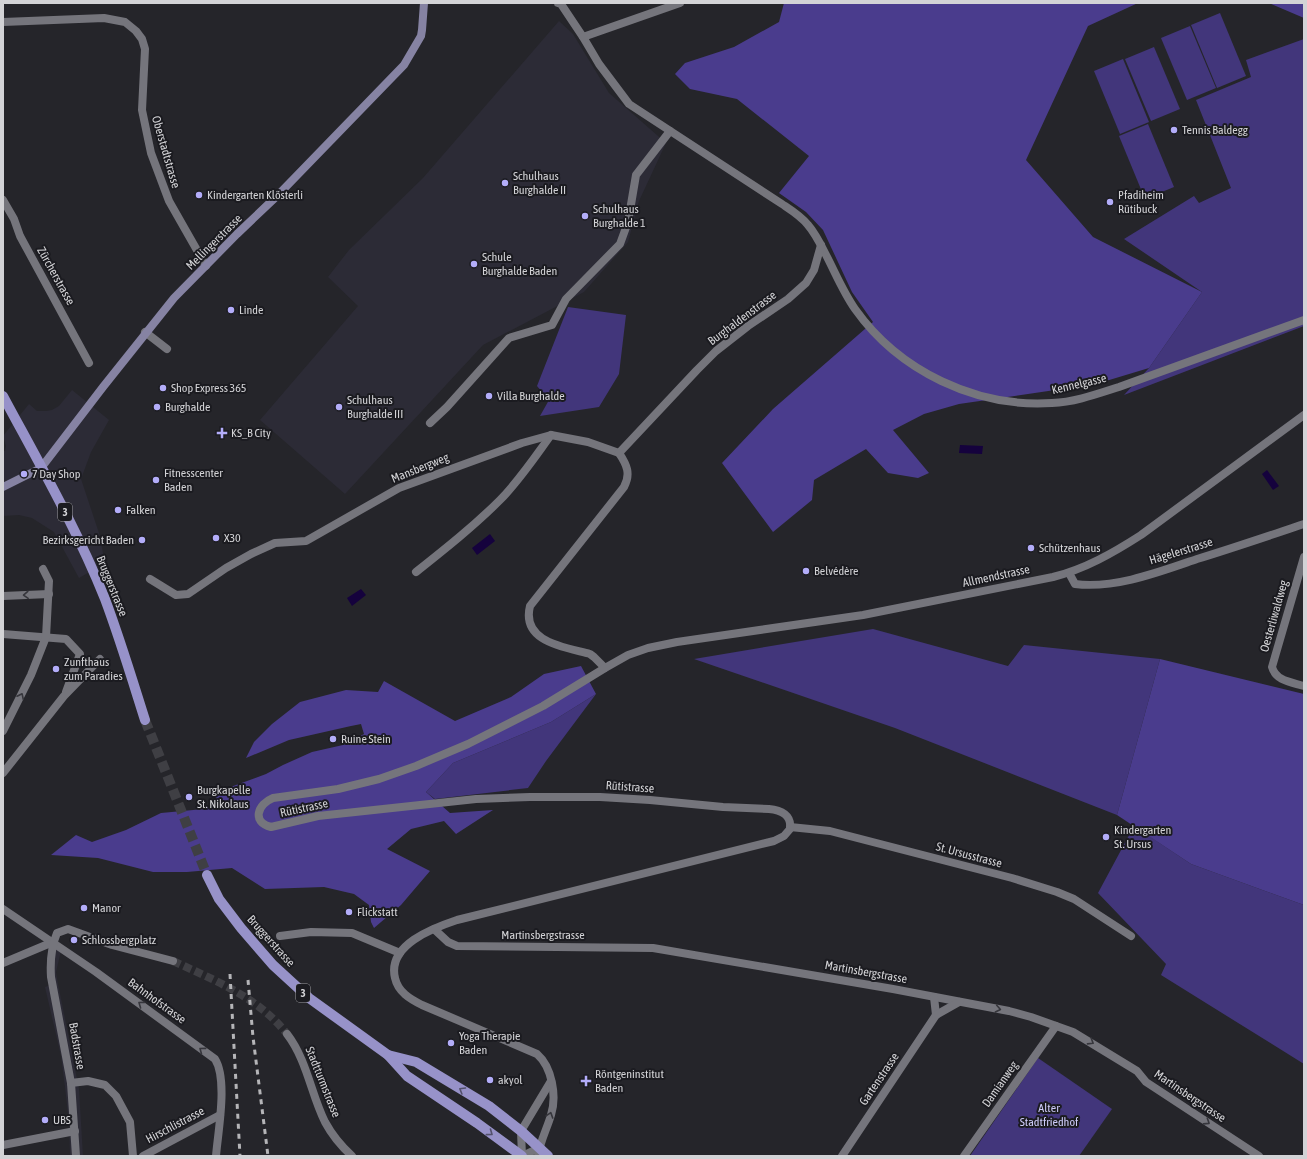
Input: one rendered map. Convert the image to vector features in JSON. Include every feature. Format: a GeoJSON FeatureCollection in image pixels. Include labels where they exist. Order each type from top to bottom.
{"type":"FeatureCollection","features":[{"type":"Feature","properties":{"kind":"main road","name":"Mellingerstrasse"},"geometry":{"type":"LineString","coordinates":[[3,487],[41,468],[174,298],[278,195],[404,65],[421,36],[424,3]]}},
{"type":"Feature","properties":{"kind":"main road","name":"3"},"geometry":{"type":"LineString","coordinates":[[3,396],[41,468]]}},
{"type":"Feature","properties":{"kind":"main road","name":"Bruggerstrasse"},"geometry":{"type":"LineString","coordinates":[[41,468],[53,488],[87,557],[105,599],[145,720]]}},
{"type":"Feature","properties":{"kind":"main road","name":"Bruggerstrasse"},"geometry":{"type":"LineString","coordinates":[[207,875],[219,898],[241,928],[273,965],[309,998],[388,1055],[407,1076],[478,1123],[522,1156]]}},
{"type":"Feature","properties":{"kind":"main road","name":"Bruggerstrasse"},"geometry":{"type":"LineString","coordinates":[[388,1055],[416,1062],[489,1106],[521,1131],[539,1152],[548,1156]]}},
{"type":"Feature","properties":{"kind":"street"},"geometry":{"type":"LineString","coordinates":[[558,3],[562,4],[599,64],[629,104],[782,204],[807,224],[821,245]]}},
{"type":"Feature","properties":{"kind":"street"},"geometry":{"type":"LineString","coordinates":[[583,37],[680,3]]}},
{"type":"Feature","properties":{"kind":"street","name":"Oberstadtstrasse"},"geometry":{"type":"LineString","coordinates":[[3,22],[104,18],[125,22],[142,38],[145,49],[142,110],[152,153],[169,201],[206,266]]}},
{"type":"Feature","properties":{"kind":"street"},"geometry":{"type":"LineString","coordinates":[[430,423],[447,407],[509,338],[552,325],[566,299],[620,244],[628,222],[636,175],[670,131]]}},
{"type":"Feature","properties":{"kind":"street","name":"Zürcherstrasse"},"geometry":{"type":"LineString","coordinates":[[3,200],[14,219],[20,236],[90,364]]}},
{"type":"Feature","properties":{"kind":"street","name":"Kennelgasse"},"geometry":{"type":"LineString","coordinates":[[821,245],[843,289],[855,308],[876,334],[893,350],[919,369],[944,382],[977,395],[1005,401],[1037,404],[1079,399],[1097,394],[1304,320]]}},
{"type":"Feature","properties":{"kind":"street","name":"Burghaldenstrasse"},"geometry":{"type":"LineString","coordinates":[[619,453],[716,351],[748,326],[788,299],[806,283],[814,270],[821,245]]}},
{"type":"Feature","properties":{"kind":"street"},"geometry":{"type":"LineString","coordinates":[[146,332],[167,349]]}},
{"type":"Feature","properties":{"kind":"street","name":"Allmendstrasse"},"geometry":{"type":"LineString","coordinates":[[648,648],[677,642],[863,615],[1069,573],[1092,563],[1141,535],[1304,415]]}},
{"type":"Feature","properties":{"kind":"street"},"geometry":{"type":"LineString","coordinates":[[416,572],[461,537],[501,499],[551,435]]}},
{"type":"Feature","properties":{"kind":"street","name":"Mansbergweg"},"geometry":{"type":"LineString","coordinates":[[150,579],[176,595],[188,594],[226,568],[263,548],[275,543],[306,541],[399,488],[522,442],[551,435],[588,442],[619,453]]}},
{"type":"Feature","properties":{"kind":"street"},"geometry":{"type":"LineString","coordinates":[[605,668],[590,654],[560,647],[538,635],[530,626],[528,613],[530,606],[624,487],[628,468],[619,453]]}},
{"type":"Feature","properties":{"kind":"street","name":"Hägelerstrasse"},"geometry":{"type":"LineString","coordinates":[[1069,573],[1075,584],[1092,585],[1115,583],[1165,570],[1304,524]]}},
{"type":"Feature","properties":{"kind":"street","name":"Oesterliwaldweg"},"geometry":{"type":"LineString","coordinates":[[1304,557],[1272,667],[1274,673],[1279,678],[1304,686]]}},
{"type":"Feature","properties":{"kind":"street"},"geometry":{"type":"LineString","coordinates":[[3,731],[31,675],[46,637],[49,581],[44,568]]}},
{"type":"Feature","properties":{"kind":"street"},"geometry":{"type":"LineString","coordinates":[[3,596],[49,594]]}},
{"type":"Feature","properties":{"kind":"street"},"geometry":{"type":"LineString","coordinates":[[3,634],[66,639],[80,654],[64,696]]}},
{"type":"Feature","properties":{"kind":"street","name":"Rütistrasse"},"geometry":{"type":"LineString","coordinates":[[648,648],[628,655],[543,706],[468,744],[416,766],[379,779],[338,789],[285,796],[266,801],[259,811],[260,820],[266,826],[271,827],[318,816],[476,800],[555,796],[642,799],[723,807],[776,810],[786,815],[789,819],[790,827]]}},
{"type":"Feature","properties":{"kind":"street"},"geometry":{"type":"LineString","coordinates":[[3,773],[64,696],[100,659]]}},
{"type":"Feature","properties":{"kind":"street"},"geometry":{"type":"LineString","coordinates":[[551,1081],[521,1131],[522,1156],[539,1152],[551,1115],[553,1103],[551,1081],[546,1066],[537,1054],[422,1005],[409,998],[400,989],[395,977],[395,964],[400,953],[414,940],[446,924],[484,913],[774,840],[784,836],[790,827]]}},
{"type":"Feature","properties":{"kind":"street","name":"St. Ursusstrasse"},"geometry":{"type":"LineString","coordinates":[[790,827],[830,831],[1057,892],[1074,899],[1131,936]]}},
{"type":"Feature","properties":{"kind":"street","name":"Bahnhofstrasse"},"geometry":{"type":"LineString","coordinates":[[3,909],[53,942],[152,1012],[215,1060],[220,1072],[221,1091],[216,1156]]}},
{"type":"Feature","properties":{"kind":"street"},"geometry":{"type":"LineString","coordinates":[[3,963],[53,942],[57,933],[68,929],[112,945],[173,961]]}},
{"type":"Feature","properties":{"kind":"street","name":"Martinsbergstrasse"},"geometry":{"type":"LineString","coordinates":[[434,929],[448,942],[457,946],[645,947],[758,965],[1009,1011],[1073,1032],[1122,1061],[1137,1071],[1146,1082],[1259,1156]]}},
{"type":"Feature","properties":{"kind":"street"},"geometry":{"type":"LineString","coordinates":[[280,936],[311,932],[352,932],[400,953]]}},
{"type":"Feature","properties":{"kind":"street","name":"Badstrasse"},"geometry":{"type":"LineString","coordinates":[[53,942],[50,961],[51,976],[71,1083],[76,1156]]}},
{"type":"Feature","properties":{"kind":"street"},"geometry":{"type":"LineString","coordinates":[[934,997],[936,1015]]}},
{"type":"Feature","properties":{"kind":"street","name":"Gartenstrasse"},"geometry":{"type":"LineString","coordinates":[[842,1156],[936,1015],[959,1002]]}},
{"type":"Feature","properties":{"kind":"street","name":"Damianweg"},"geometry":{"type":"LineString","coordinates":[[964,1156],[1056,1026]]}},
{"type":"Feature","properties":{"kind":"street","name":"Stadtturmstrasse"},"geometry":{"type":"LineString","coordinates":[[287,1034],[299,1053],[326,1124],[340,1145],[352,1156]]}},
{"type":"Feature","properties":{"kind":"street","name":"Hirschlistrasse"},"geometry":{"type":"LineString","coordinates":[[71,1083],[88,1081],[105,1085],[116,1096],[130,1122],[133,1156]]}},
{"type":"Feature","properties":{"kind":"street","name":"Hirschlistrasse"},"geometry":{"type":"LineString","coordinates":[[143,1156],[220,1115]]}},
{"type":"Feature","properties":{"kind":"street"},"geometry":{"type":"LineString","coordinates":[[3,1145],[75,1131]]}},
{"type":"Feature","properties":{"kind":"shaded area"},"geometry":{"type":"Polygon","coordinates":[[[784,3],[1138,3],[1088,26],[1026,160],[1093,237],[1202,292],[1149,368],[1096,384],[959,404],[924,414],[893,430],[929,473],[918,478],[888,473],[866,449],[814,480],[812,500],[773,532],[722,463],[773,409],[873,322],[852,292],[823,230],[806,212],[779,193],[809,156],[737,99],[690,89],[675,74],[685,63],[734,47],[779,22],[784,3]]]}},
{"type":"Feature","properties":{"kind":"shaded area"},"geometry":{"type":"Polygon","coordinates":[[[1269,3],[1304,3],[1304,18],[1269,3]]]}},
{"type":"Feature","properties":{"kind":"shaded area","name":"Schule Burghalde Baden"},"geometry":{"type":"Polygon","coordinates":[[[559,21],[573,34],[609,93],[666,143],[639,201],[628,242],[584,292],[483,345],[345,494],[260,420],[358,306],[328,277],[349,250],[423,178],[559,21]]]}},
{"type":"Feature","properties":{"kind":"shaded area"},"geometry":{"type":"Polygon","coordinates":[[[72,390],[109,420],[91,452],[81,479],[99,533],[105,563],[79,578],[54,532],[32,518],[19,515],[3,516],[3,451],[5,451],[6,446],[3,436],[29,404],[37,411],[52,410],[59,406],[72,390]]]}},
{"type":"Feature","properties":{"kind":"shaded area"},"geometry":{"type":"Polygon","coordinates":[[[960,445],[983,446],[982,454],[959,453],[960,445]]]}},
{"type":"Feature","properties":{"kind":"shaded area"},"geometry":{"type":"Polygon","coordinates":[[[1267,470],[1279,486],[1273,490],[1262,474],[1267,470]]]}},
{"type":"Feature","properties":{"kind":"shaded area"},"geometry":{"type":"Polygon","coordinates":[[[490,534],[495,541],[477,555],[472,548],[490,534]]]}},
{"type":"Feature","properties":{"kind":"shaded area"},"geometry":{"type":"Polygon","coordinates":[[[361,589],[366,595],[352,606],[347,598],[361,589]]]}},
{"type":"Feature","properties":{"kind":"shaded area"},"geometry":{"type":"Polygon","coordinates":[[[1160,659],[1304,694],[1304,905],[1191,864],[1117,815],[1160,659]]]}},
{"type":"Feature","properties":{"kind":"shaded area"},"geometry":{"type":"Polygon","coordinates":[[[581,666],[596,694],[551,722],[453,763],[426,792],[450,813],[493,810],[456,834],[444,821],[411,829],[387,849],[430,871],[401,905],[374,928],[371,922],[369,905],[354,894],[324,887],[265,889],[232,868],[187,872],[153,872],[98,858],[51,855],[76,835],[92,842],[126,830],[161,813],[204,809],[218,803],[214,793],[266,774],[312,752],[343,745],[364,734],[361,724],[351,726],[289,740],[246,758],[254,742],[272,724],[300,702],[346,690],[378,692],[384,681],[455,721],[511,697],[544,674],[581,666]]]}},
{"type":"Feature","properties":{"kind":"shaded area"},"geometry":{"type":"Polygon","coordinates":[[[56,947],[61,951],[56,972],[79,1089],[83,1156],[70,1156],[69,1123],[61,1056],[45,987],[51,985],[56,947]]]}},
{"type":"Feature","properties":{"kind":"green space"},"geometry":{"type":"Polygon","coordinates":[[[1220,13],[1246,76],[1217,88],[1191,25],[1220,13]]]}},
{"type":"Feature","properties":{"kind":"green space"},"geometry":{"type":"Polygon","coordinates":[[[1190,26],[1216,88],[1187,100],[1161,38],[1190,26]]]}},
{"type":"Feature","properties":{"kind":"green space"},"geometry":{"type":"Polygon","coordinates":[[[1304,39],[1304,326],[1124,395],[1149,368],[1202,292],[1124,239],[1194,196],[1199,203],[1231,188],[1196,100],[1251,77],[1246,60],[1304,39]]]}},
{"type":"Feature","properties":{"kind":"green space"},"geometry":{"type":"Polygon","coordinates":[[[1154,47],[1180,109],[1151,121],[1125,59],[1154,47]]]}},
{"type":"Feature","properties":{"kind":"green space"},"geometry":{"type":"Polygon","coordinates":[[[1123,59],[1149,122],[1120,134],[1094,71],[1123,59]]]}},
{"type":"Feature","properties":{"kind":"green space"},"geometry":{"type":"Polygon","coordinates":[[[1148,124],[1174,187],[1145,199],[1119,136],[1148,124]]]}},
{"type":"Feature","properties":{"kind":"green space"},"geometry":{"type":"Polygon","coordinates":[[[568,307],[626,315],[619,374],[599,407],[540,416],[549,400],[537,386],[568,307]]]}},
{"type":"Feature","properties":{"kind":"green space"},"geometry":{"type":"Polygon","coordinates":[[[873,629],[1008,666],[1024,645],[1160,659],[1117,815],[895,728],[694,659],[873,629]]]}},
{"type":"Feature","properties":{"kind":"green space"},"geometry":{"type":"Polygon","coordinates":[[[596,694],[546,761],[528,788],[435,799],[426,792],[453,763],[551,722],[596,694]]]}},
{"type":"Feature","properties":{"kind":"green space"},"geometry":{"type":"Polygon","coordinates":[[[1134,826],[1191,864],[1304,905],[1304,1064],[1161,975],[1166,964],[1098,893],[1134,826]]]}},
{"type":"Feature","properties":{"kind":"green space","name":"Alter Stadtfriedhof"},"geometry":{"type":"Polygon","coordinates":[[[1038,1058],[1112,1109],[1079,1156],[970,1156],[1038,1058]]]}},
{"type":"Feature","properties":{"kind":"tunnel"},"geometry":{"type":"LineString","coordinates":[[145,720],[207,875]]}},
{"type":"Feature","properties":{"kind":"tunnel"},"geometry":{"type":"LineString","coordinates":[[173,961],[219,983],[249,1000],[263,1010],[287,1034]]}},
{"type":"Feature","properties":{"kind":"railway"},"geometry":{"type":"LineString","coordinates":[[230,974],[240,1156]]}},
{"type":"Feature","properties":{"kind":"railway"},"geometry":{"type":"LineString","coordinates":[[248,980],[253,1037],[268,1156]]}},
{"type":"Feature","properties":{"kind":"place","name":"Tennis Baldegg"},"geometry":{"type":"Point","coordinates":[1174,130]}},
{"type":"Feature","properties":{"kind":"place","name":"Schulhaus Burghalde II"},"geometry":{"type":"Point","coordinates":[505,183]}},
{"type":"Feature","properties":{"kind":"place","name":"Kindergarten Klösterli"},"geometry":{"type":"Point","coordinates":[199,195]}},
{"type":"Feature","properties":{"kind":"place","name":"Pfadiheim Rütibuck"},"geometry":{"type":"Point","coordinates":[1110,202]}},
{"type":"Feature","properties":{"kind":"place","name":"Schulhaus Burghalde 1"},"geometry":{"type":"Point","coordinates":[585,216]}},
{"type":"Feature","properties":{"kind":"place","name":"Schule Burghalde Baden"},"geometry":{"type":"Point","coordinates":[474,264]}},
{"type":"Feature","properties":{"kind":"place","name":"Linde"},"geometry":{"type":"Point","coordinates":[231,310]}},
{"type":"Feature","properties":{"kind":"place","name":"Shop Express 365"},"geometry":{"type":"Point","coordinates":[163,388]}},
{"type":"Feature","properties":{"kind":"place","name":"Villa Burghalde"},"geometry":{"type":"Point","coordinates":[489,396]}},
{"type":"Feature","properties":{"kind":"place","name":"Burghalde"},"geometry":{"type":"Point","coordinates":[157,407]}},
{"type":"Feature","properties":{"kind":"place","name":"Schulhaus Burghalde III"},"geometry":{"type":"Point","coordinates":[339,407]}},
{"type":"Feature","properties":{"kind":"place","name":"KS_B City"},"geometry":{"type":"Point","coordinates":[222,433]}},
{"type":"Feature","properties":{"kind":"place","name":"7 Day Shop"},"geometry":{"type":"Point","coordinates":[24,474]}},
{"type":"Feature","properties":{"kind":"place","name":"Fitnesscenter Baden"},"geometry":{"type":"Point","coordinates":[156,480]}},
{"type":"Feature","properties":{"kind":"place","name":"Falken"},"geometry":{"type":"Point","coordinates":[118,510]}},
{"type":"Feature","properties":{"kind":"place","name":"X30"},"geometry":{"type":"Point","coordinates":[216,538]}},
{"type":"Feature","properties":{"kind":"place","name":"Bezirksgericht Baden"},"geometry":{"type":"Point","coordinates":[142,540]}},
{"type":"Feature","properties":{"kind":"place","name":"Schützenhaus"},"geometry":{"type":"Point","coordinates":[1031,548]}},
{"type":"Feature","properties":{"kind":"place","name":"Belvédère"},"geometry":{"type":"Point","coordinates":[806,571]}},
{"type":"Feature","properties":{"kind":"place","name":"Zunfthaus zum Paradies"},"geometry":{"type":"Point","coordinates":[56,669]}},
{"type":"Feature","properties":{"kind":"place","name":"Ruine Stein"},"geometry":{"type":"Point","coordinates":[333,739]}},
{"type":"Feature","properties":{"kind":"place","name":"Burgkapelle St. Nikolaus"},"geometry":{"type":"Point","coordinates":[189,797]}},
{"type":"Feature","properties":{"kind":"place","name":"Kindergarten St. Ursus"},"geometry":{"type":"Point","coordinates":[1106,837]}},
{"type":"Feature","properties":{"kind":"place","name":"Manor"},"geometry":{"type":"Point","coordinates":[84,908]}},
{"type":"Feature","properties":{"kind":"place","name":"Flickstatt"},"geometry":{"type":"Point","coordinates":[349,912]}},
{"type":"Feature","properties":{"kind":"place","name":"Schlossbergplatz"},"geometry":{"type":"Point","coordinates":[74,940]}},
{"type":"Feature","properties":{"kind":"place","name":"Yoga Therapie Baden"},"geometry":{"type":"Point","coordinates":[451,1043]}},
{"type":"Feature","properties":{"kind":"place","name":"akyol"},"geometry":{"type":"Point","coordinates":[490,1080]}},
{"type":"Feature","properties":{"kind":"place","name":"Röntgeninstitut Baden"},"geometry":{"type":"Point","coordinates":[586,1081]}},
{"type":"Feature","properties":{"kind":"place","name":"UBS"},"geometry":{"type":"Point","coordinates":[45,1120]}}]}
